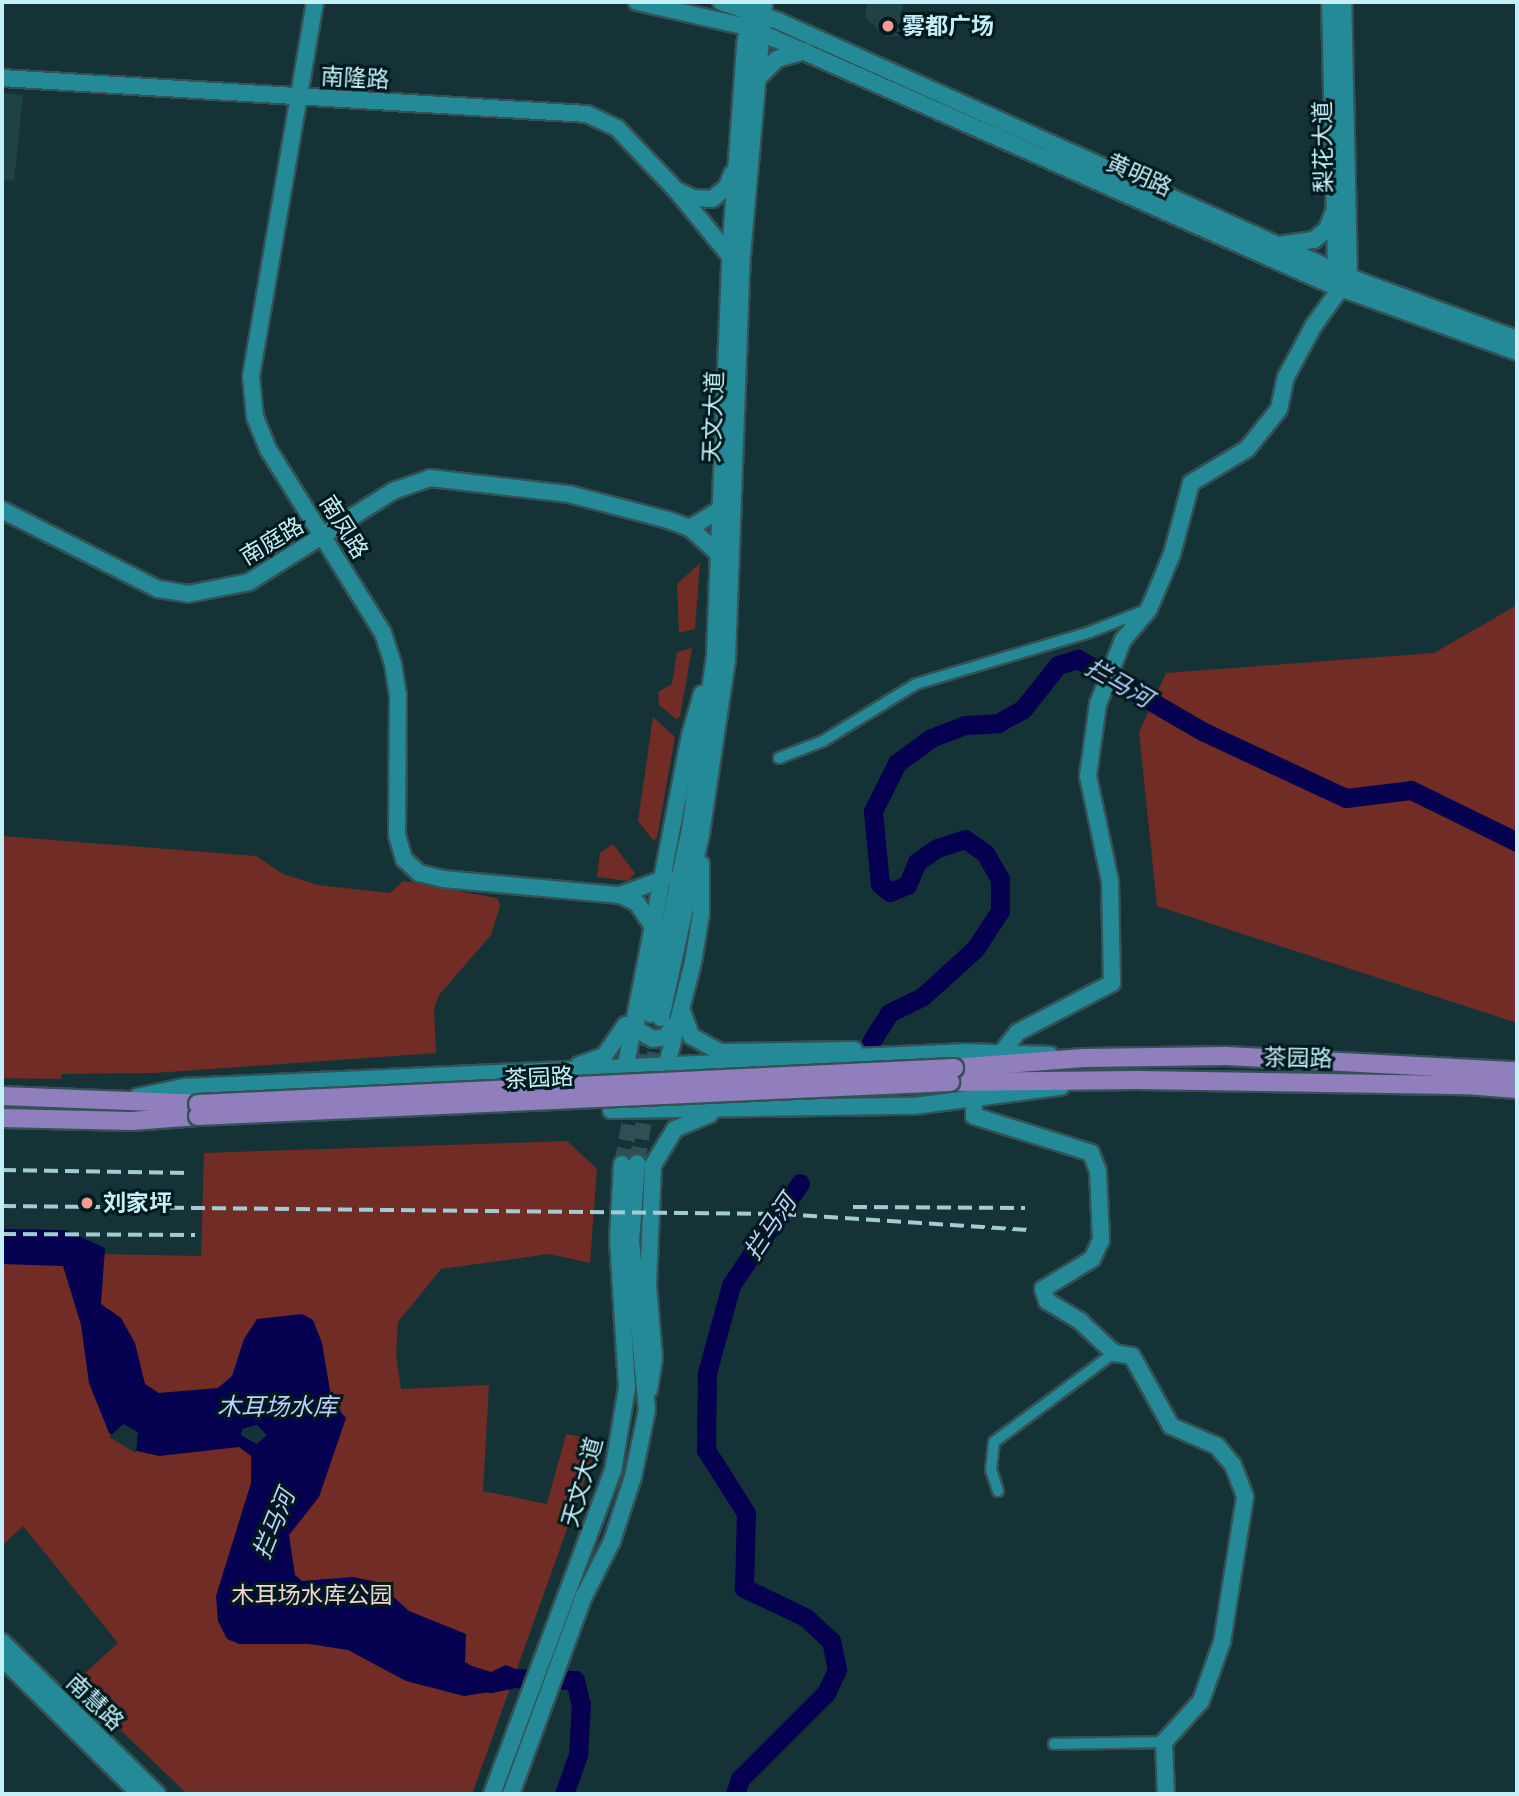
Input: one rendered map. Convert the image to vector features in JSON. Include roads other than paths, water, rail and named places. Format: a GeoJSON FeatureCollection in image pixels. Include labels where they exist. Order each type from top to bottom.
{"type":"FeatureCollection","features":[{"type":"Feature","properties":{"kind":"main road","name":"茶园路"},"geometry":{"type":"LineString","coordinates":[[2,1118],[132,1121],[198,1110],[952,1075],[1084,1058],[1226,1056],[1517,1071]]}},
{"type":"Feature","properties":{"kind":"main road","name":"茶园路"},"geometry":{"type":"LineString","coordinates":[[952,1075],[1079,1084],[1466,1084],[1517,1090]]}},
{"type":"Feature","properties":{"kind":"main road","name":"茶园路"},"geometry":{"type":"LineString","coordinates":[[2,1096],[128,1099],[198,1110]]}},
{"type":"Feature","properties":{"kind":"street","name":"南凤路"},"geometry":{"type":"LineString","coordinates":[[315,2],[251,377],[255,417],[268,449],[383,633],[393,664],[398,694],[397,835],[404,859],[419,873],[443,879],[620,895]]}},
{"type":"Feature","properties":{"kind":"street"},"geometry":{"type":"LineString","coordinates":[[637,2],[757,16]]}},
{"type":"Feature","properties":{"kind":"street"},"geometry":{"type":"LineString","coordinates":[[721,2],[757,16]]}},
{"type":"Feature","properties":{"kind":"street","name":"梨花大道"},"geometry":{"type":"LineString","coordinates":[[1331,2],[1339,280]]}},
{"type":"Feature","properties":{"kind":"street","name":"梨花大道"},"geometry":{"type":"LineString","coordinates":[[1339,280],[1343,2]]}},
{"type":"Feature","properties":{"kind":"street","name":"黄明路"},"geometry":{"type":"LineString","coordinates":[[757,16],[805,51],[1339,280],[1517,352]]}},
{"type":"Feature","properties":{"kind":"street","name":"黄明路"},"geometry":{"type":"LineString","coordinates":[[757,16],[1273,243],[1339,280],[1517,339]]}},
{"type":"Feature","properties":{"kind":"street","name":"天文大道"},"geometry":{"type":"LineString","coordinates":[[757,16],[759,77],[741,256],[727,659],[701,834],[656,1016],[690,829],[715,655],[730,256],[736,165],[757,16]]}},
{"type":"Feature","properties":{"kind":"street"},"geometry":{"type":"LineString","coordinates":[[759,77],[777,59],[805,51]]}},
{"type":"Feature","properties":{"kind":"street","name":"南隆路"},"geometry":{"type":"LineString","coordinates":[[2,78],[587,114],[617,128],[676,190],[730,256]]}},
{"type":"Feature","properties":{"kind":"street"},"geometry":{"type":"LineString","coordinates":[[676,190],[693,198],[712,199],[727,187],[736,165]]}},
{"type":"Feature","properties":{"kind":"street"},"geometry":{"type":"LineString","coordinates":[[1273,243],[1300,245],[1314,240],[1327,229],[1335,207]]}},
{"type":"Feature","properties":{"kind":"street"},"geometry":{"type":"LineString","coordinates":[[1003,1051],[1018,1032],[1112,983],[1110,881],[1088,776],[1098,704],[1123,640],[1149,609],[1172,554],[1191,483],[1247,449],[1279,409],[1292,367],[1339,280]]}},
{"type":"Feature","properties":{"kind":"street","name":"南庭路"},"geometry":{"type":"LineString","coordinates":[[2,510],[158,589],[188,594],[249,582],[393,491],[430,478],[569,494],[690,528]]}},
{"type":"Feature","properties":{"kind":"street"},"geometry":{"type":"LineString","coordinates":[[718,553],[690,528],[720,509]]}},
{"type":"Feature","properties":{"kind":"street"},"geometry":{"type":"LineString","coordinates":[[779,758],[823,741],[916,684],[1090,632],[1149,609]]}},
{"type":"Feature","properties":{"kind":"street","name":"天文大道"},"geometry":{"type":"LineString","coordinates":[[611,1110],[625,1068],[634,1007],[666,878],[690,735],[715,655]]}},
{"type":"Feature","properties":{"kind":"street","name":"天文大道"},"geometry":{"type":"LineString","coordinates":[[658,1109],[666,1067],[682,1011],[701,914],[701,834]]}},
{"type":"Feature","properties":{"kind":"street"},"geometry":{"type":"LineString","coordinates":[[620,895],[666,878]]}},
{"type":"Feature","properties":{"kind":"street"},"geometry":{"type":"LineString","coordinates":[[620,895],[637,903],[654,928]]}},
{"type":"Feature","properties":{"kind":"street"},"geometry":{"type":"LineString","coordinates":[[634,1007],[637,1030],[653,1039],[674,1030],[682,1011]]}},
{"type":"Feature","properties":{"kind":"street"},"geometry":{"type":"LineString","coordinates":[[551,1072],[604,1056],[619,1041],[634,1007]]}},
{"type":"Feature","properties":{"kind":"street"},"geometry":{"type":"LineString","coordinates":[[682,1011],[691,1036],[720,1052],[816,1047],[910,1055]]}},
{"type":"Feature","properties":{"kind":"street","name":"茶园路"},"geometry":{"type":"LineString","coordinates":[[128,1099],[184,1087],[739,1065],[1003,1051],[1084,1058]]}},
{"type":"Feature","properties":{"kind":"street"},"geometry":{"type":"LineString","coordinates":[[737,1109],[719,1101],[713,1084],[716,1076],[739,1065]]}},
{"type":"Feature","properties":{"kind":"street","name":"茶园路"},"geometry":{"type":"LineString","coordinates":[[611,1110],[914,1106],[1079,1084]]}},
{"type":"Feature","properties":{"kind":"street"},"geometry":{"type":"LineString","coordinates":[[974,1100],[974,1116],[1091,1153],[1098,1171],[1101,1240],[1092,1259],[1043,1289],[1047,1301],[1080,1321],[1114,1353],[1132,1356],[1171,1426],[1217,1446],[1233,1465],[1245,1497],[1222,1642],[1201,1701],[1164,1742],[1166,1794]]}},
{"type":"Feature","properties":{"kind":"street","name":"天文大道"},"geometry":{"type":"LineString","coordinates":[[513,1789],[584,1597],[617,1529],[647,1410],[653,1358],[648,1285],[653,1165],[664,1142],[681,1125],[700,1116],[737,1109]]}},
{"type":"Feature","properties":{"kind":"street","name":"天文大道"},"geometry":{"type":"LineString","coordinates":[[492,1794],[613,1471],[627,1387],[618,1240],[629,1164],[631,1241],[647,1410]]}},
{"type":"Feature","properties":{"kind":"street"},"geometry":{"type":"LineString","coordinates":[[998,1491],[991,1470],[994,1442],[1114,1353]]}},
{"type":"Feature","properties":{"kind":"street","name":"南慧路"},"geometry":{"type":"LineString","coordinates":[[2,1642],[157,1794]]}},
{"type":"Feature","properties":{"kind":"street","name":"南慧路"},"geometry":{"type":"LineString","coordinates":[[2,1658],[140,1794]]}},
{"type":"Feature","properties":{"kind":"street"},"geometry":{"type":"LineString","coordinates":[[1054,1744],[1164,1742]]}},
{"type":"Feature","properties":{"kind":"water","name":"木耳场水库"},"geometry":{"type":"Polygon","coordinates":[[[2,1229],[65,1230],[105,1248],[101,1304],[121,1318],[135,1343],[145,1384],[159,1393],[218,1388],[232,1376],[244,1339],[257,1319],[302,1314],[313,1320],[322,1343],[332,1402],[346,1418],[319,1497],[289,1535],[295,1575],[302,1581],[353,1577],[377,1582],[409,1611],[466,1634],[465,1662],[491,1672],[506,1665],[518,1670],[510,1689],[464,1696],[406,1681],[348,1650],[309,1644],[239,1644],[227,1639],[218,1621],[216,1596],[251,1483],[251,1456],[239,1447],[159,1456],[137,1451],[109,1433],[89,1383],[81,1325],[63,1266],[2,1264],[2,1229]]]}},
{"type":"Feature","properties":{"kind":"waterway","name":"拦马河"},"geometry":{"type":"LineString","coordinates":[[871,1042],[889,1013],[922,997],[975,949],[1000,911],[1000,879],[985,853],[965,839],[937,848],[917,862],[907,885],[890,892],[880,884],[873,811],[897,763],[931,738],[965,725],[998,723],[1023,709],[1058,665],[1078,659],[1202,731],[1346,798],[1411,790],[1517,842]]}},
{"type":"Feature","properties":{"kind":"waterway","name":"拦马河"},"geometry":{"type":"LineString","coordinates":[[735,1794],[740,1779],[826,1693],[837,1669],[831,1641],[805,1617],[744,1588],[746,1513],[706,1450],[707,1373],[731,1285],[800,1183]]}},
{"type":"Feature","properties":{"kind":"waterway","name":"拦马河"},"geometry":{"type":"LineString","coordinates":[[491,1683],[514,1678],[575,1680],[581,1705],[578,1755],[564,1794]]}},
{"type":"Feature","properties":{"kind":"tunnel"},"geometry":{"type":"LineString","coordinates":[[622,1164],[650,1014]]}},
{"type":"Feature","properties":{"kind":"tunnel"},"geometry":{"type":"LineString","coordinates":[[637,1163],[661,1018]]}},
{"type":"Feature","properties":{"kind":"railway"},"geometry":{"type":"LineString","coordinates":[[2,1170],[191,1173]]}},
{"type":"Feature","properties":{"kind":"railway"},"geometry":{"type":"LineString","coordinates":[[2,1206],[782,1214],[1028,1230]]}},
{"type":"Feature","properties":{"kind":"railway"},"geometry":{"type":"LineString","coordinates":[[853,1207],[1025,1208]]}},
{"type":"Feature","properties":{"kind":"railway"},"geometry":{"type":"LineString","coordinates":[[2,1234],[195,1235]]}},
{"type":"Feature","properties":{"kind":"place","name":"雾都广场"},"geometry":{"type":"Point","coordinates":[888,26]}},
{"type":"Feature","properties":{"kind":"place","name":"刘家坪"},"geometry":{"type":"Point","coordinates":[87,1203]}},
{"type":"Feature","properties":{"kind":"park label","name":"木耳场水库公园"},"geometry":{"type":"Point","coordinates":[312,1595]}}]}
